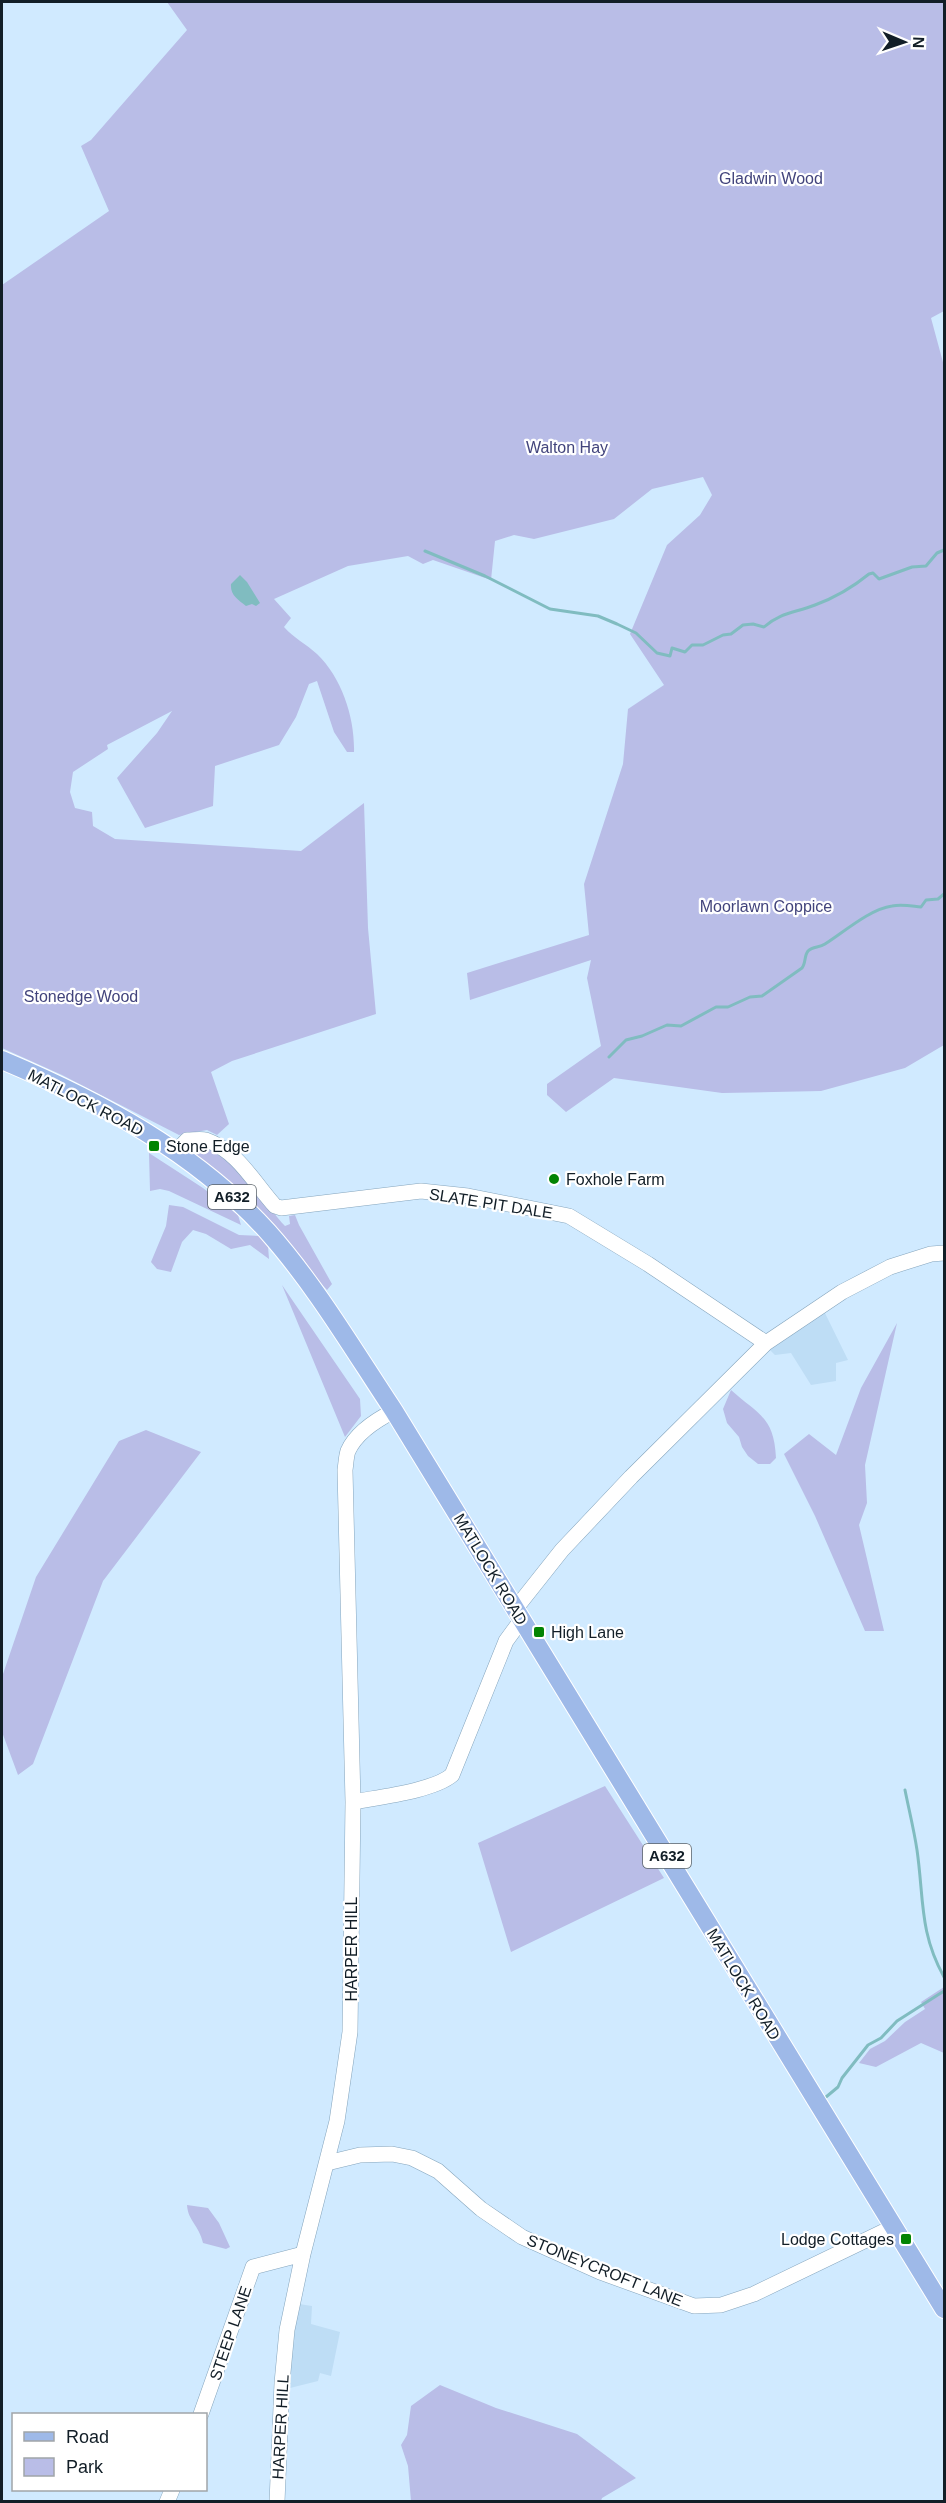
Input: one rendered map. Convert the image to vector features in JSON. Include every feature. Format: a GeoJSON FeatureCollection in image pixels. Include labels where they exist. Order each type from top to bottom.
{"type":"FeatureCollection","features":[{"type":"Feature","properties":{"kind":"main road","name":"MATLOCK ROAD"},"geometry":{"type":"LineString","coordinates":[[2,1060],[66,1088],[159,1140],[176,1152],[222,1188],[267,1231],[307,1282],[394,1411],[945,2309]]}},
{"type":"Feature","properties":{"kind":"street","name":"SLATE PIT DALE"},"geometry":{"type":"LineString","coordinates":[[176,1152],[187,1140],[205,1140],[230,1155],[249,1172],[275,1206],[281,1208],[421,1191],[468,1196],[569,1216],[648,1264],[766,1343]]}},
{"type":"Feature","properties":{"kind":"street"},"geometry":{"type":"LineString","coordinates":[[353,1802],[430,1786],[445,1781],[453,1775],[519,1614],[562,1550],[631,1477],[766,1343],[842,1292],[890,1267],[931,1254],[945,1253]]}},
{"type":"Feature","properties":{"kind":"street","name":"HARPER HILL"},"geometry":{"type":"LineString","coordinates":[[277,2502],[282,2383],[287,2330],[303,2254],[337,2121],[350,2032],[353,1802],[345,1470],[348,1451],[362,1433],[378,1419],[394,1411]]}},
{"type":"Feature","properties":{"kind":"street","name":"STONEYCROFT LANE"},"geometry":{"type":"LineString","coordinates":[[327,2163],[360,2155],[392,2154],[412,2158],[438,2171],[481,2209],[522,2237],[600,2272],[694,2306],[721,2305],[754,2294],[893,2227]]}},
{"type":"Feature","properties":{"kind":"street","name":"STEEP LANE"},"geometry":{"type":"LineString","coordinates":[[202,2413],[253,2266],[303,2254]]}},
{"type":"Feature","properties":{"kind":"shaded area"},"geometry":{"type":"Polygon","coordinates":[[[240,575],[260,603],[256,606],[252,604],[246,606],[233,594],[231,584],[240,575]]]}},
{"type":"Feature","properties":{"kind":"shaded area"},"geometry":{"type":"Polygon","coordinates":[[[823,1309],[848,1360],[836,1363],[836,1381],[811,1385],[791,1353],[775,1355],[769,1349],[823,1309]]]}},
{"type":"Feature","properties":{"kind":"shaded area"},"geometry":{"type":"Polygon","coordinates":[[[299,2304],[312,2306],[311,2324],[340,2332],[331,2376],[320,2373],[318,2381],[286,2389],[291,2341],[299,2304]]]}},
{"type":"Feature","properties":{"kind":"green space"},"geometry":{"type":"Polygon","coordinates":[[[167,2],[944,2],[944,311],[931,318],[944,366],[944,1045],[905,1068],[821,1091],[722,1093],[614,1078],[566,1112],[547,1095],[547,1084],[601,1046],[587,978],[591,960],[470,1000],[467,973],[589,935],[584,884],[623,764],[628,709],[664,685],[630,634],[667,545],[700,515],[712,495],[703,477],[652,489],[614,519],[534,539],[514,535],[495,541],[491,580],[433,560],[423,564],[408,556],[348,566],[274,599],[291,618],[284,627],[317,654],[340,687],[349,712],[354,752],[347,752],[334,732],[317,681],[309,684],[296,717],[279,745],[215,766],[213,806],[145,828],[117,778],[157,733],[172,711],[107,745],[108,749],[73,772],[70,792],[75,808],[92,812],[93,826],[115,839],[301,851],[364,803],[368,928],[376,1014],[232,1061],[211,1072],[229,1124],[217,1135],[207,1130],[179,1135],[62,1075],[2,1048],[2,285],[109,211],[81,146],[91,140],[187,30],[167,2]]]}},
{"type":"Feature","properties":{"kind":"green space"},"geometry":{"type":"Polygon","coordinates":[[[194,1146],[207,1149],[232,1165],[285,1226],[290,1224],[289,1216],[295,1215],[332,1284],[327,1290],[281,1238],[191,1154],[190,1149],[194,1146]]]}},
{"type":"Feature","properties":{"kind":"green space"},"geometry":{"type":"Polygon","coordinates":[[[149,1153],[203,1188],[238,1215],[241,1225],[169,1191],[160,1189],[150,1191],[149,1153]]]}},
{"type":"Feature","properties":{"kind":"green space"},"geometry":{"type":"Polygon","coordinates":[[[169,1205],[183,1207],[239,1235],[259,1236],[268,1246],[269,1259],[250,1245],[231,1249],[206,1234],[193,1230],[182,1242],[171,1272],[157,1269],[151,1262],[166,1226],[169,1205]]]}},
{"type":"Feature","properties":{"kind":"green space"},"geometry":{"type":"Polygon","coordinates":[[[282,1285],[360,1399],[361,1416],[345,1437],[282,1285]]]}},
{"type":"Feature","properties":{"kind":"green space"},"geometry":{"type":"Polygon","coordinates":[[[897,1323],[865,1465],[867,1503],[859,1525],[884,1631],[865,1631],[815,1516],[784,1454],[809,1434],[836,1455],[861,1388],[897,1323]]]}},
{"type":"Feature","properties":{"kind":"green space"},"geometry":{"type":"Polygon","coordinates":[[[731,1390],[757,1412],[768,1425],[775,1444],[776,1458],[770,1464],[758,1464],[748,1456],[739,1437],[727,1423],[723,1409],[731,1390]]]}},
{"type":"Feature","properties":{"kind":"green space"},"geometry":{"type":"Polygon","coordinates":[[[146,1430],[201,1452],[103,1581],[33,1764],[18,1775],[2,1732],[2,1677],[36,1577],[119,1441],[146,1430]]]}},
{"type":"Feature","properties":{"kind":"green space"},"geometry":{"type":"Polygon","coordinates":[[[605,1786],[664,1878],[511,1952],[478,1843],[605,1786]]]}},
{"type":"Feature","properties":{"kind":"green space"},"geometry":{"type":"Polygon","coordinates":[[[944,1987],[944,2053],[921,2043],[876,2067],[859,2063],[870,2049],[885,2041],[905,2022],[925,2009],[921,2002],[944,1987]]]}},
{"type":"Feature","properties":{"kind":"green space"},"geometry":{"type":"Polygon","coordinates":[[[187,2205],[208,2208],[219,2223],[230,2247],[226,2249],[203,2243],[189,2215],[187,2205]]]}},
{"type":"Feature","properties":{"kind":"green space"},"geometry":{"type":"Polygon","coordinates":[[[440,2385],[496,2408],[577,2434],[636,2478],[602,2498],[601,2501],[411,2501],[408,2466],[401,2445],[407,2435],[411,2406],[440,2385]]]}},
{"type":"Feature","properties":{"kind":"waterway"},"geometry":{"type":"LineString","coordinates":[[425,551],[485,576],[550,609],[598,616],[617,624],[636,633],[657,653],[670,656],[672,648],[685,652],[692,645],[703,645],[723,635],[731,634],[743,625],[753,624],[764,627],[782,616],[836,596],[869,574],[873,573],[879,579],[912,567],[926,566],[937,553],[944,550]]}},
{"type":"Feature","properties":{"kind":"waterway"},"geometry":{"type":"LineString","coordinates":[[609,1057],[626,1040],[667,1025],[681,1026],[716,1007],[728,1007],[750,997],[762,996],[802,968],[810,949],[825,944],[875,912],[896,905],[921,907],[926,900],[938,899],[944,894]]}},
{"type":"Feature","properties":{"kind":"waterway"},"geometry":{"type":"LineString","coordinates":[[905,1790],[917,1850],[926,1930],[944,1977]]}},
{"type":"Feature","properties":{"kind":"waterway"},"geometry":{"type":"LineString","coordinates":[[826,2097],[838,2087],[842,2078],[868,2045],[881,2038],[897,2021],[944,1991]]}},
{"type":"Feature","properties":{"kind":"place","name":"Stone Edge"},"geometry":{"type":"Point","coordinates":[154,1146]}},
{"type":"Feature","properties":{"kind":"place","name":"Foxhole Farm"},"geometry":{"type":"Point","coordinates":[554,1179]}},
{"type":"Feature","properties":{"kind":"place","name":"High Lane"},"geometry":{"type":"Point","coordinates":[539,1632]}},
{"type":"Feature","properties":{"kind":"place","name":"Lodge Cottages"},"geometry":{"type":"Point","coordinates":[906,2239]}},
{"type":"Feature","properties":{"kind":"park label","name":"Gladwin Wood"},"geometry":{"type":"Point","coordinates":[771,178]}},
{"type":"Feature","properties":{"kind":"park label","name":"Walton Hay"},"geometry":{"type":"Point","coordinates":[567,447]}},
{"type":"Feature","properties":{"kind":"park label","name":"Moorlawn Coppice"},"geometry":{"type":"Point","coordinates":[766,906]}},
{"type":"Feature","properties":{"kind":"park label","name":"Stonedge Wood"},"geometry":{"type":"Point","coordinates":[81,996]}}]}
